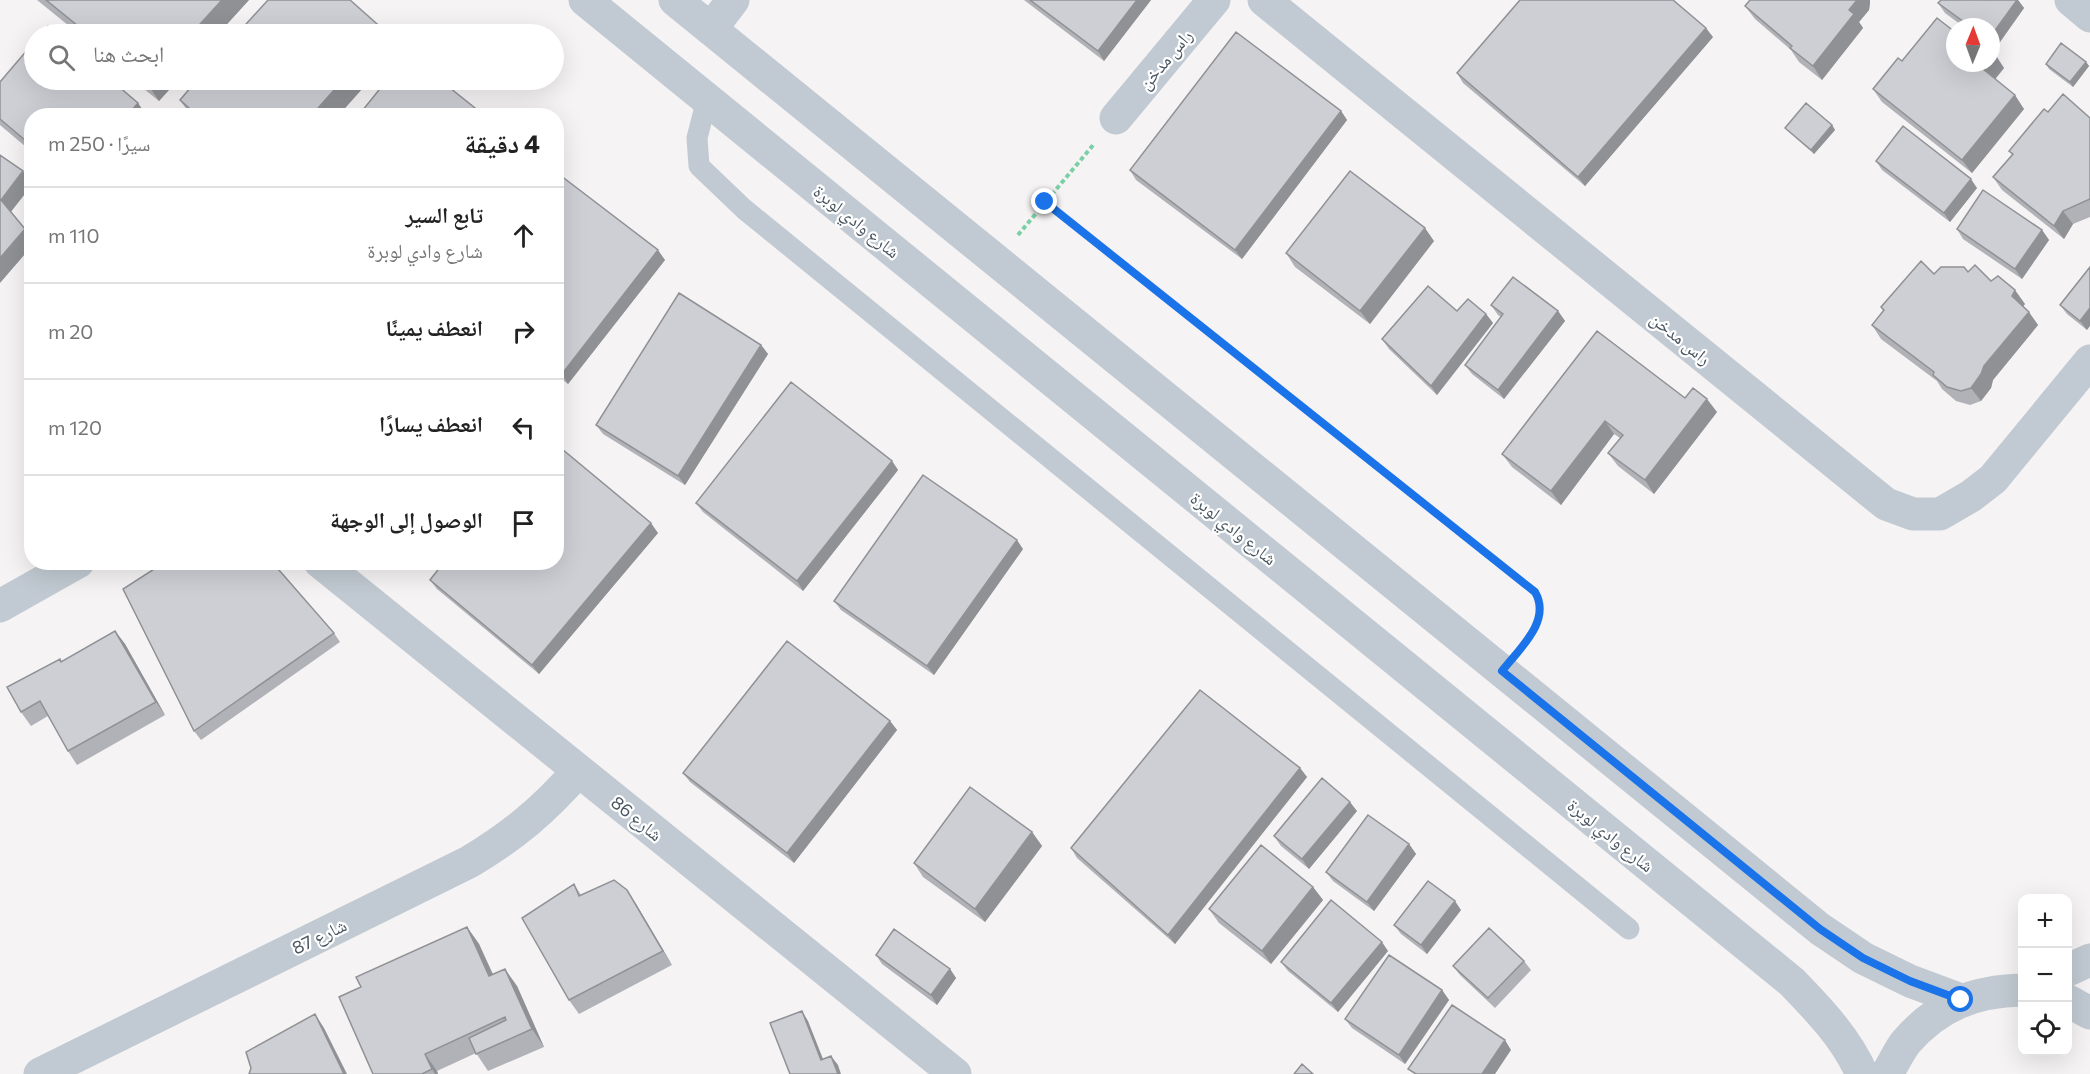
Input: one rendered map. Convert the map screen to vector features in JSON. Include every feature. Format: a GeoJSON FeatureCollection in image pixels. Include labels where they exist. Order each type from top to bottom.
{"type":"FeatureCollection","features":[{"type":"Feature","properties":{"kind":"street","name":"شارع وادي لوبرة"},"geometry":{"type":"LineString","coordinates":[[585,0],[1792,982],[1826,1017],[1854,1056],[1862,1074]]}},
{"type":"Feature","properties":{"kind":"street"},"geometry":{"type":"LineString","coordinates":[[675,0],[1820,929],[1863,958],[1910,981],[1961,1000]]}},
{"type":"Feature","properties":{"kind":"street"},"geometry":{"type":"LineString","coordinates":[[711,29],[733,0]]}},
{"type":"Feature","properties":{"kind":"street","name":"راس مدخن"},"geometry":{"type":"LineString","coordinates":[[1116,118],[1214,0]]}},
{"type":"Feature","properties":{"kind":"street","name":"راس مدخن"},"geometry":{"type":"LineString","coordinates":[[1264,0],[1887,504],[1913,514],[1940,514],[1971,496],[1993,479],[2090,361]]}},
{"type":"Feature","properties":{"kind":"street"},"geometry":{"type":"LineString","coordinates":[[2071,0],[2090,16]]}},
{"type":"Feature","properties":{"kind":"street"},"geometry":{"type":"LineString","coordinates":[[0,606],[64,570]]}},
{"type":"Feature","properties":{"kind":"street","name":"شارع 86"},"geometry":{"type":"LineString","coordinates":[[330,570],[955,1074]]}},
{"type":"Feature","properties":{"kind":"street","name":"شارع 87"},"geometry":{"type":"LineString","coordinates":[[40,1074],[469,861],[500,843],[528,822],[555,798],[578,771]]}},
{"type":"Feature","properties":{"kind":"street"},"geometry":{"type":"LineString","coordinates":[[2072,968],[2090,960]]}},
{"type":"Feature","properties":{"kind":"street"},"geometry":{"type":"LineString","coordinates":[[1887,1074],[1905,1043],[1930,1018],[1961,1000],[1991,992],[2018,990]]}},
{"type":"Feature","properties":{"kind":"street"},"geometry":{"type":"LineString","coordinates":[[2069,1002],[2090,1012]]}},
{"type":"Feature","properties":{"kind":"lane"},"geometry":{"type":"LineString","coordinates":[[707,99],[697,138],[699,166],[744,209],[1629,929]]}},
{"type":"Feature","properties":{"kind":"path"},"geometry":{"type":"LineString","coordinates":[[996,261],[1116,118]]}},
{"type":"Feature","properties":{"kind":"path"},"geometry":{"type":"LineString","coordinates":[[1045,202],[1535,592],[1541,606],[1537,625],[1502,671]]}},
{"type":"Feature","properties":{"kind":"building"},"geometry":{"type":"Polygon","coordinates":[[[46,0],[222,0],[200,24],[76,24],[46,0]]]}},
{"type":"Feature","properties":{"kind":"building"},"geometry":{"type":"Polygon","coordinates":[[[268,0],[350,0],[377,24],[246,24],[268,0]]]}},
{"type":"Feature","properties":{"kind":"building"},"geometry":{"type":"Polygon","coordinates":[[[1030,0],[1137,0],[1098,51],[1030,0]]]}},
{"type":"Feature","properties":{"kind":"building"},"geometry":{"type":"Polygon","coordinates":[[[1520,0],[1673,0],[1706,28],[1578,177],[1457,73],[1520,0]]]}},
{"type":"Feature","properties":{"kind":"building"},"geometry":{"type":"Polygon","coordinates":[[[1750,0],[1857,0],[1849,10],[1854,14],[1813,66],[1745,6],[1750,0]]]}},
{"type":"Feature","properties":{"kind":"building"},"geometry":{"type":"Polygon","coordinates":[[[1941,0],[2017,0],[2000,24],[2000,18],[1959,18],[1938,3],[1941,0]]]}},
{"type":"Feature","properties":{"kind":"building"},"geometry":{"type":"Polygon","coordinates":[[[1937,18],[1946,25],[1946,72],[1987,72],[2015,95],[1962,160],[1873,89],[1898,58],[1902,61],[1937,18]]]}},
{"type":"Feature","properties":{"kind":"building"},"geometry":{"type":"Polygon","coordinates":[[[1236,32],[1341,111],[1235,250],[1130,170],[1236,32]]]}},
{"type":"Feature","properties":{"kind":"building"},"geometry":{"type":"Polygon","coordinates":[[[2061,43],[2086,62],[2070,82],[2046,64],[2061,43]]]}},
{"type":"Feature","properties":{"kind":"building"},"geometry":{"type":"Polygon","coordinates":[[[24,54],[24,90],[123,90],[138,103],[134,108],[24,108],[24,139],[0,119],[0,82],[24,54]]]}},
{"type":"Feature","properties":{"kind":"building"},"geometry":{"type":"Polygon","coordinates":[[[188,90],[334,90],[318,108],[189,108],[180,100],[188,90]]]}},
{"type":"Feature","properties":{"kind":"building"},"geometry":{"type":"Polygon","coordinates":[[[379,90],[452,90],[475,108],[364,108],[379,90]]]}},
{"type":"Feature","properties":{"kind":"building"},"geometry":{"type":"Polygon","coordinates":[[[2063,94],[2090,118],[2090,199],[2063,211],[2054,226],[1993,177],[2013,154],[2009,151],[2044,109],[2048,112],[2063,94]]]}},
{"type":"Feature","properties":{"kind":"building"},"geometry":{"type":"Polygon","coordinates":[[[1806,103],[1832,125],[1811,150],[1785,128],[1806,103]]]}},
{"type":"Feature","properties":{"kind":"building"},"geometry":{"type":"Polygon","coordinates":[[[1903,126],[1971,179],[1944,213],[1876,161],[1903,126]]]}},
{"type":"Feature","properties":{"kind":"building"},"geometry":{"type":"Polygon","coordinates":[[[0,155],[23,171],[1,200],[24,230],[0,258],[0,155]]]}},
{"type":"Feature","properties":{"kind":"building"},"geometry":{"type":"Polygon","coordinates":[[[1350,171],[1425,228],[1360,311],[1286,253],[1350,171]]]}},
{"type":"Feature","properties":{"kind":"building"},"geometry":{"type":"Polygon","coordinates":[[[564,178],[658,250],[564,371],[564,178]]]}},
{"type":"Feature","properties":{"kind":"building"},"geometry":{"type":"Polygon","coordinates":[[[1983,190],[2042,230],[2015,269],[1957,229],[1983,190]]]}},
{"type":"Feature","properties":{"kind":"building"},"geometry":{"type":"Polygon","coordinates":[[[1921,261],[1934,274],[1941,267],[1964,267],[1968,272],[1975,265],[1991,281],[1998,276],[2015,290],[2012,296],[2029,312],[1984,366],[1971,388],[1961,391],[1947,387],[1933,375],[1934,372],[1872,325],[1884,310],[1881,307],[1921,261]]]}},
{"type":"Feature","properties":{"kind":"building"},"geometry":{"type":"Polygon","coordinates":[[[2090,267],[2090,308],[2080,321],[2060,305],[2090,267]]]}},
{"type":"Feature","properties":{"kind":"building"},"geometry":{"type":"Polygon","coordinates":[[[1513,277],[1558,311],[1498,390],[1465,365],[1503,314],[1491,305],[1513,277]]]}},
{"type":"Feature","properties":{"kind":"building"},"geometry":{"type":"Polygon","coordinates":[[[1428,286],[1457,311],[1468,299],[1486,314],[1431,386],[1382,339],[1428,286]]]}},
{"type":"Feature","properties":{"kind":"building"},"geometry":{"type":"Polygon","coordinates":[[[679,293],[761,345],[678,476],[596,425],[679,293]]]}},
{"type":"Feature","properties":{"kind":"building"},"geometry":{"type":"Polygon","coordinates":[[[1597,331],[1685,398],[1693,388],[1707,399],[1645,480],[1608,453],[1623,435],[1605,421],[1551,491],[1502,454],[1597,331]]]}},
{"type":"Feature","properties":{"kind":"building"},"geometry":{"type":"Polygon","coordinates":[[[791,382],[892,461],[797,581],[696,503],[791,382]]]}},
{"type":"Feature","properties":{"kind":"building"},"geometry":{"type":"Polygon","coordinates":[[[564,451],[651,523],[532,665],[430,580],[438,570],[564,570],[564,451]]]}},
{"type":"Feature","properties":{"kind":"building"},"geometry":{"type":"Polygon","coordinates":[[[923,475],[1017,540],[927,666],[834,601],[923,475]]]}},
{"type":"Feature","properties":{"kind":"building"},"geometry":{"type":"Polygon","coordinates":[[[153,570],[279,570],[334,633],[194,731],[123,589],[153,570]]]}},
{"type":"Feature","properties":{"kind":"building"},"geometry":{"type":"Polygon","coordinates":[[[115,631],[156,702],[68,751],[40,701],[21,712],[7,687],[60,659],[61,662],[115,631]]]}},
{"type":"Feature","properties":{"kind":"building"},"geometry":{"type":"Polygon","coordinates":[[[787,641],[890,721],[787,853],[683,773],[787,641]]]}},
{"type":"Feature","properties":{"kind":"building"},"geometry":{"type":"Polygon","coordinates":[[[1200,690],[1300,768],[1168,935],[1071,848],[1200,690]]]}},
{"type":"Feature","properties":{"kind":"building"},"geometry":{"type":"Polygon","coordinates":[[[1322,778],[1350,802],[1302,859],[1274,836],[1322,778]]]}},
{"type":"Feature","properties":{"kind":"building"},"geometry":{"type":"Polygon","coordinates":[[[970,787],[1032,832],[975,909],[914,863],[970,787]]]}},
{"type":"Feature","properties":{"kind":"building"},"geometry":{"type":"Polygon","coordinates":[[[1368,815],[1409,844],[1367,902],[1326,872],[1368,815]]]}},
{"type":"Feature","properties":{"kind":"building"},"geometry":{"type":"Polygon","coordinates":[[[1261,845],[1313,887],[1262,951],[1209,909],[1261,845]]]}},
{"type":"Feature","properties":{"kind":"building"},"geometry":{"type":"Polygon","coordinates":[[[614,880],[627,890],[663,951],[569,1000],[522,918],[574,884],[579,896],[614,880]]]}},
{"type":"Feature","properties":{"kind":"building"},"geometry":{"type":"Polygon","coordinates":[[[1428,881],[1455,901],[1421,945],[1394,925],[1428,881]]]}},
{"type":"Feature","properties":{"kind":"building"},"geometry":{"type":"Polygon","coordinates":[[[1331,900],[1382,942],[1331,1003],[1281,962],[1331,900]]]}},
{"type":"Feature","properties":{"kind":"building"},"geometry":{"type":"Polygon","coordinates":[[[467,927],[489,976],[505,969],[532,1029],[476,1054],[469,1038],[506,1020],[505,1017],[425,1054],[432,1069],[422,1074],[373,1074],[339,997],[361,987],[356,977],[467,927]]]}},
{"type":"Feature","properties":{"kind":"building"},"geometry":{"type":"Polygon","coordinates":[[[1489,928],[1524,961],[1488,998],[1453,966],[1489,928]]]}},
{"type":"Feature","properties":{"kind":"building"},"geometry":{"type":"Polygon","coordinates":[[[894,929],[950,969],[931,995],[876,955],[894,929]]]}},
{"type":"Feature","properties":{"kind":"building"},"geometry":{"type":"Polygon","coordinates":[[[1389,955],[1442,990],[1399,1055],[1345,1019],[1389,955]]]}},
{"type":"Feature","properties":{"kind":"building"},"geometry":{"type":"Polygon","coordinates":[[[1452,1005],[1505,1040],[1482,1074],[1416,1074],[1408,1069],[1452,1005]]]}},
{"type":"Feature","properties":{"kind":"building"},"geometry":{"type":"Polygon","coordinates":[[[802,1011],[821,1060],[831,1056],[838,1074],[790,1074],[770,1023],[802,1011]]]}},
{"type":"Feature","properties":{"kind":"building"},"geometry":{"type":"Polygon","coordinates":[[[315,1014],[344,1074],[249,1074],[251,1068],[246,1052],[315,1014]]]}},
{"type":"Feature","properties":{"kind":"building"},"geometry":{"type":"Polygon","coordinates":[[[1302,1064],[1313,1074],[1294,1074],[1302,1064]]]}},
{"type":"Feature","properties":{"kind":"route"},"geometry":{"type":"LineString","coordinates":[[1045,202],[1535,592],[1541,606],[1537,625],[1502,671],[1820,929],[1863,958],[1910,981],[1961,1000]]}}]}
